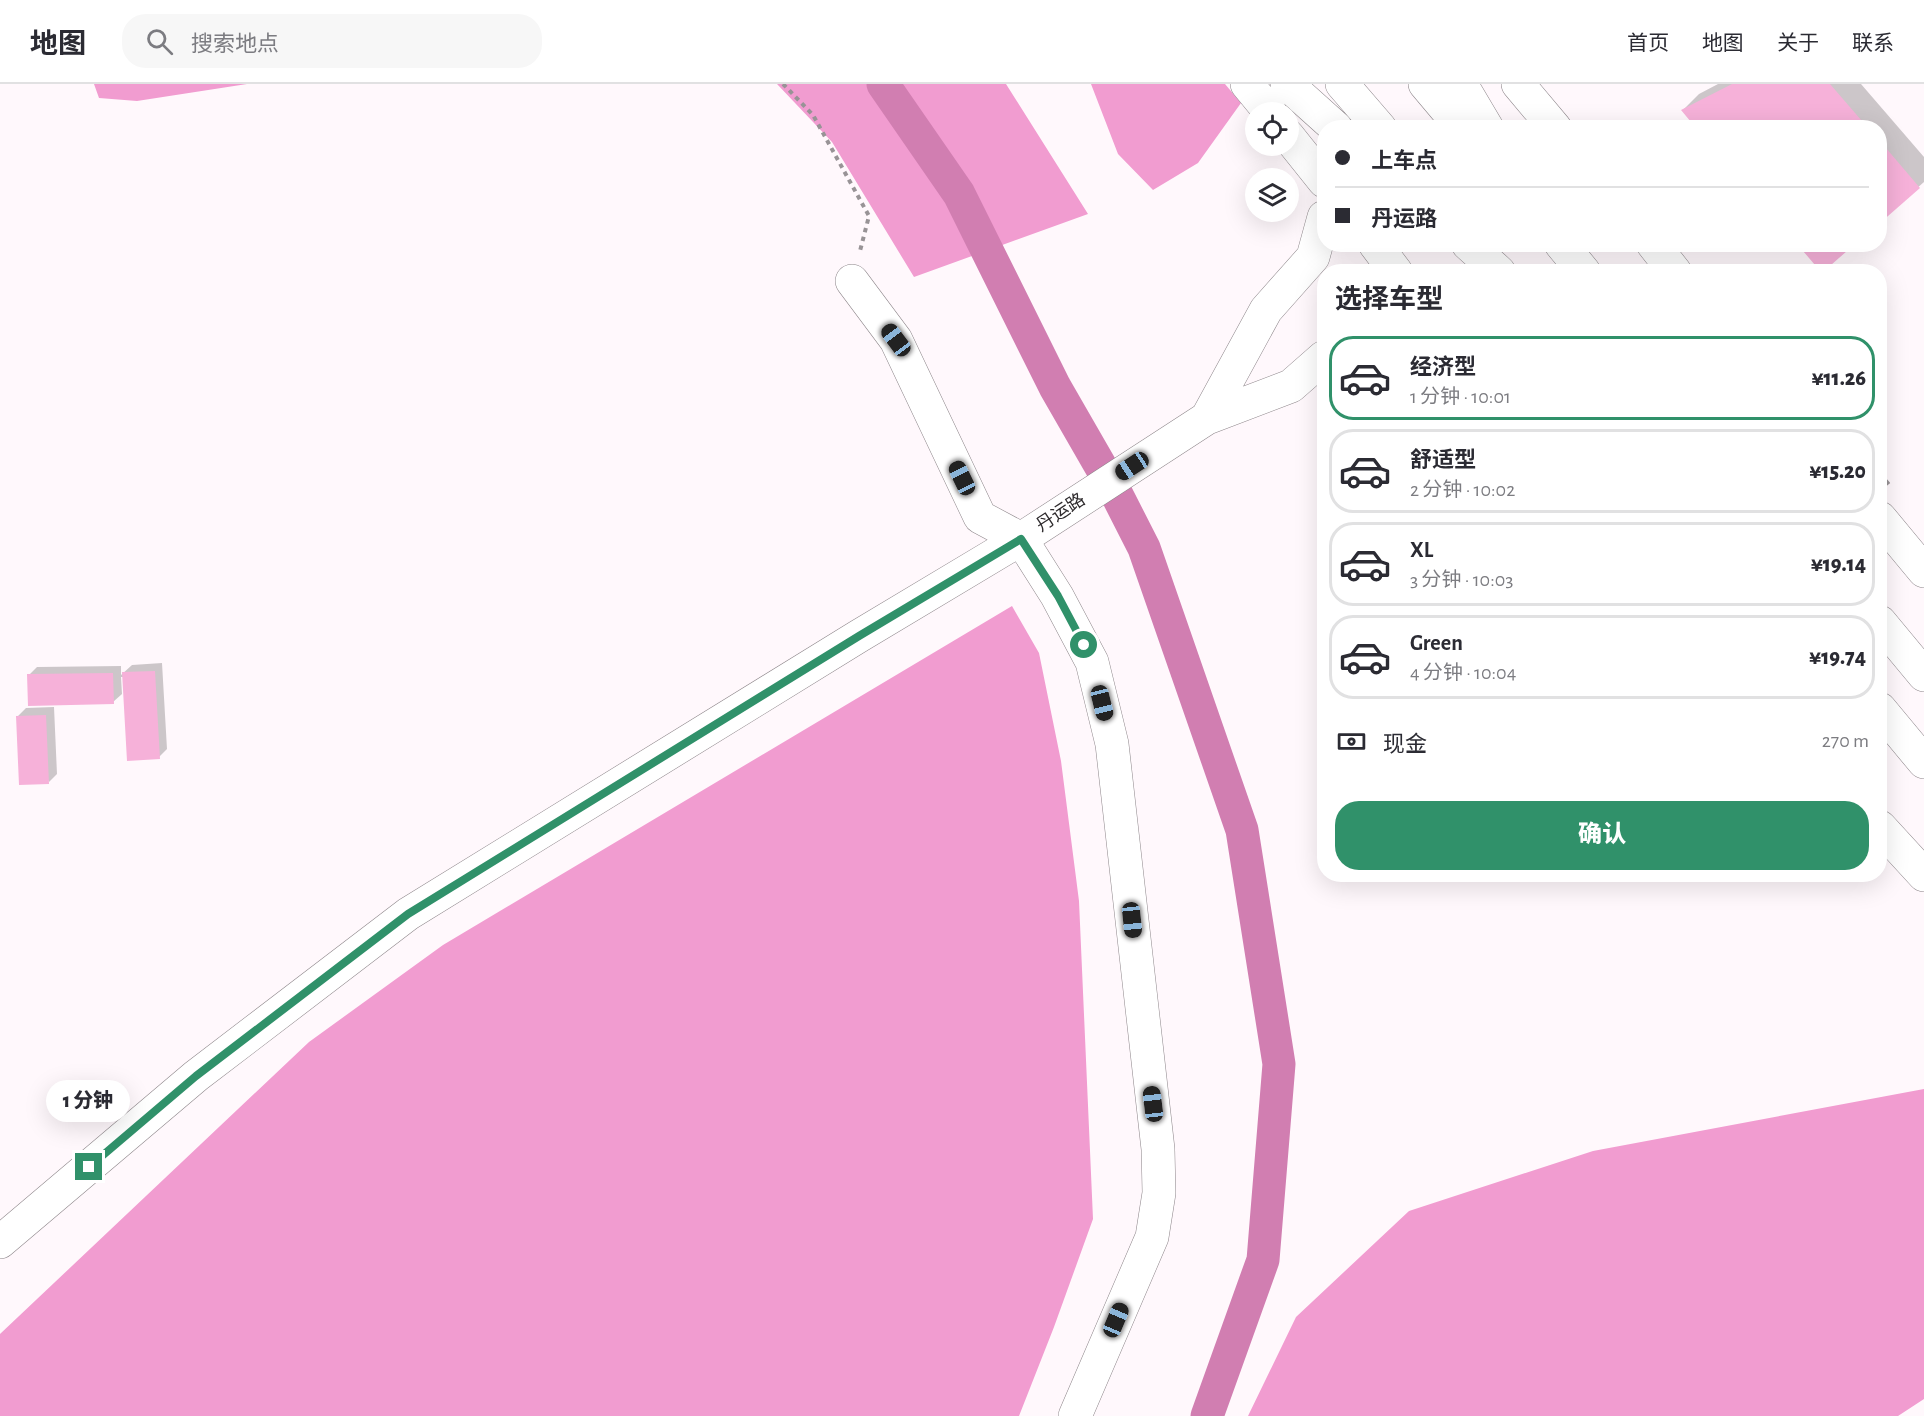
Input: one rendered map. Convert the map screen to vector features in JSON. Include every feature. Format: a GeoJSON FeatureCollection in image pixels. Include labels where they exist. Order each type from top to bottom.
{"type":"FeatureCollection","features":[{"type":"Feature","properties":{"kind":"main road"},"geometry":{"type":"LineString","coordinates":[[1247,84],[1262,102]]}},
{"type":"Feature","properties":{"kind":"main road"},"geometry":{"type":"LineString","coordinates":[[1287,84],[1327,120]]}},
{"type":"Feature","properties":{"kind":"main road"},"geometry":{"type":"LineString","coordinates":[[1342,84],[1373,120]]}},
{"type":"Feature","properties":{"kind":"main road"},"geometry":{"type":"LineString","coordinates":[[1425,84],[1455,120]]}},
{"type":"Feature","properties":{"kind":"main road"},"geometry":{"type":"LineString","coordinates":[[1461,84],[1482,120]]}},
{"type":"Feature","properties":{"kind":"main road"},"geometry":{"type":"LineString","coordinates":[[1518,84],[1548,120]]}},
{"type":"Feature","properties":{"kind":"main road"},"geometry":{"type":"LineString","coordinates":[[1299,149],[1317,171]]}},
{"type":"Feature","properties":{"kind":"main road","name":"丹运路"},"geometry":{"type":"LineString","coordinates":[[1207,418],[1266,310],[1313,257],[1317,242]]}},
{"type":"Feature","properties":{"kind":"main road"},"geometry":{"type":"LineString","coordinates":[[1477,252],[1490,264]]}},
{"type":"Feature","properties":{"kind":"main road"},"geometry":{"type":"LineString","coordinates":[[1487,252],[1496,264]]}},
{"type":"Feature","properties":{"kind":"main road"},"geometry":{"type":"LineString","coordinates":[[1568,252],[1577,264]]}},
{"type":"Feature","properties":{"kind":"main road"},"geometry":{"type":"LineString","coordinates":[[1659,252],[1669,264]]}},
{"type":"Feature","properties":{"kind":"main road"},"geometry":{"type":"LineString","coordinates":[[852,281],[896,340],[980,517],[1021,539],[1058,596],[1092,662],[1112,744],[1158,1149],[1159,1193],[1152,1237],[1075,1416]]}},
{"type":"Feature","properties":{"kind":"main road","name":"丹运路"},"geometry":{"type":"LineString","coordinates":[[0,1242],[196,1076],[408,914],[1021,539],[1207,418],[1291,386],[1317,363]]}},
{"type":"Feature","properties":{"kind":"main road"},"geometry":{"type":"LineString","coordinates":[[1887,526],[1924,571]]}},
{"type":"Feature","properties":{"kind":"main road"},"geometry":{"type":"LineString","coordinates":[[1887,630],[1924,675]]}},
{"type":"Feature","properties":{"kind":"main road"},"geometry":{"type":"LineString","coordinates":[[1887,717],[1924,762]]}},
{"type":"Feature","properties":{"kind":"main road"},"geometry":{"type":"LineString","coordinates":[[1887,835],[1924,875]]}},
{"type":"Feature","properties":{"kind":"path"},"geometry":{"type":"LineString","coordinates":[[783,84],[813,115],[869,216],[852,281]]}},
{"type":"Feature","properties":{"kind":"shaded area"},"geometry":{"type":"Polygon","coordinates":[[[94,84],[247,84],[137,101],[99,98],[94,84]]]}},
{"type":"Feature","properties":{"kind":"shaded area"},"geometry":{"type":"Polygon","coordinates":[[[777,84],[1006,84],[1088,214],[914,277],[832,142],[777,84]]]}},
{"type":"Feature","properties":{"kind":"shaded area"},"geometry":{"type":"Polygon","coordinates":[[[1091,84],[1225,84],[1241,103],[1198,163],[1153,190],[1118,154],[1091,84]]]}},
{"type":"Feature","properties":{"kind":"shaded area"},"geometry":{"type":"Polygon","coordinates":[[[1012,606],[1039,653],[1061,761],[1079,901],[1093,1219],[1019,1416],[0,1416],[0,1334],[309,1042],[443,945],[1012,606]]]}},
{"type":"Feature","properties":{"kind":"shaded area"},"geometry":{"type":"Polygon","coordinates":[[[1924,1089],[1924,1399],[1898,1416],[1248,1416],[1296,1317],[1409,1211],[1593,1151],[1924,1089]]]}},
{"type":"Feature","properties":{"kind":"building"},"geometry":{"type":"Polygon","coordinates":[[[1732,84],[1830,84],[1861,120],[1689,120],[1681,110],[1732,84]]]}},
{"type":"Feature","properties":{"kind":"building"},"geometry":{"type":"Polygon","coordinates":[[[1887,149],[1920,188],[1887,217],[1887,149]]]}},
{"type":"Feature","properties":{"kind":"building"},"geometry":{"type":"Polygon","coordinates":[[[1804,252],[1846,252],[1832,264],[1814,264],[1804,252]]]}},
{"type":"Feature","properties":{"kind":"building"},"geometry":{"type":"Polygon","coordinates":[[[155,671],[160,759],[127,761],[122,672],[155,671]]]}},
{"type":"Feature","properties":{"kind":"building"},"geometry":{"type":"Polygon","coordinates":[[[113,673],[114,704],[28,706],[27,674],[113,673]]]}},
{"type":"Feature","properties":{"kind":"building"},"geometry":{"type":"Polygon","coordinates":[[[46,715],[49,784],[19,785],[16,716],[46,715]]]}},
{"type":"Feature","properties":{"kind":"waterway"},"geometry":{"type":"LineString","coordinates":[[883,84],[959,194],[1055,387],[1116,493],[1144,548],[1242,830],[1279,1064],[1263,1260],[1207,1416]]}},
{"type":"Feature","properties":{"kind":"route"},"geometry":{"type":"LineString","coordinates":[[89,1167],[196,1076],[408,914],[1021,539],[1058,596],[1084,645]]}}]}
